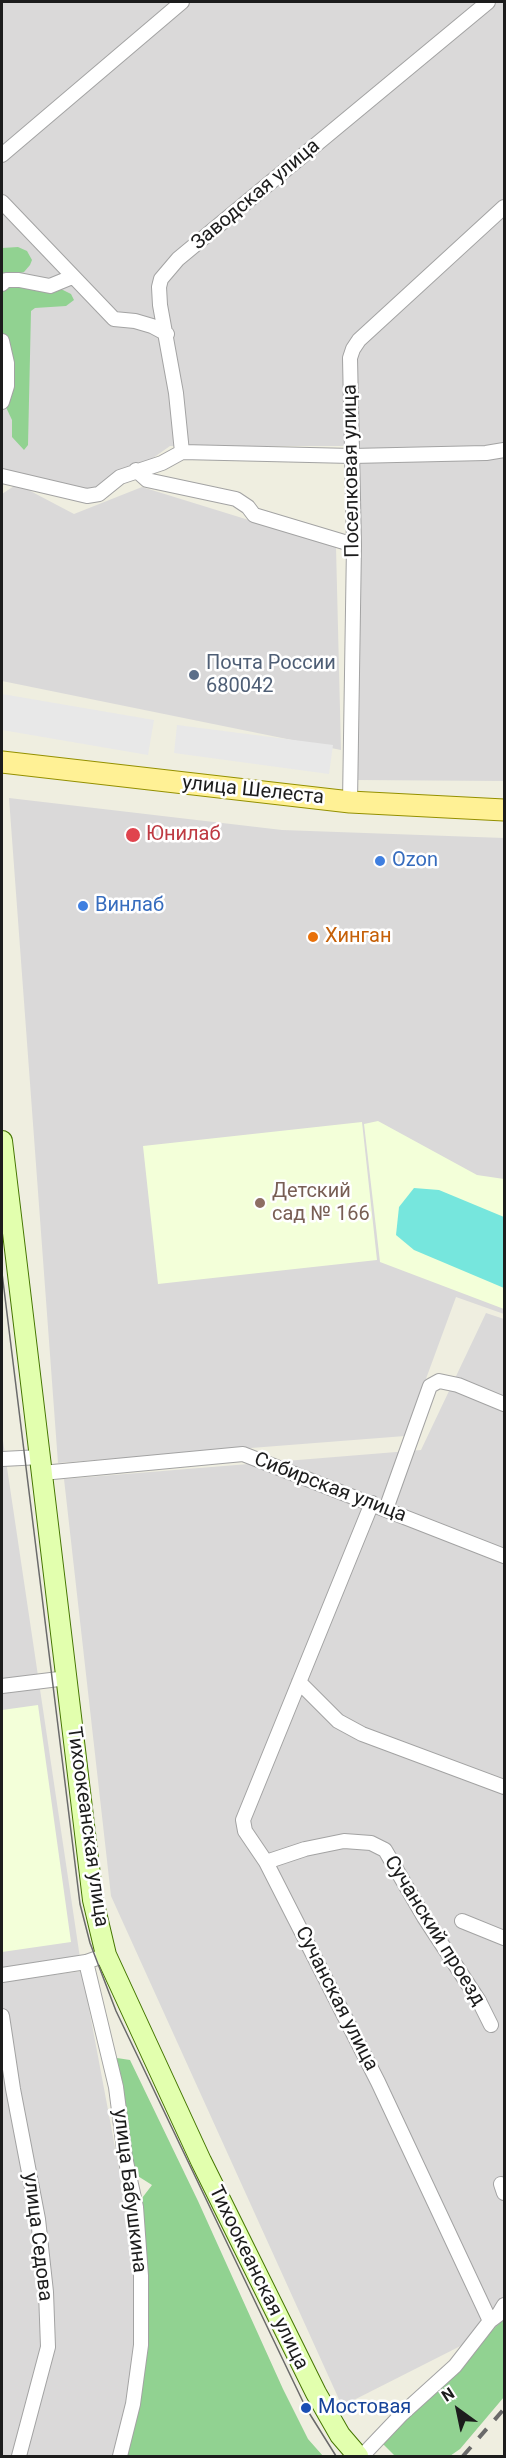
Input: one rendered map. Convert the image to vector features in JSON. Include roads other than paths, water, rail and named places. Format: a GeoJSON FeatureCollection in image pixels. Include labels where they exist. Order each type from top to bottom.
{"type":"FeatureCollection","features":[{"type":"Feature","properties":{"kind":"main road","name":"улица Шелеста"},"geometry":{"type":"LineString","coordinates":[[2,762],[350,802],[504,810]]}},
{"type":"Feature","properties":{"kind":"main road","name":"Тихоокеанская улица"},"geometry":{"type":"LineString","coordinates":[[2,1141],[93,1900],[106,1955],[201,2161],[316,2394],[340,2436],[360,2457]]}},
{"type":"Feature","properties":{"kind":"street"},"geometry":{"type":"LineString","coordinates":[[2,155],[182,2]]}},
{"type":"Feature","properties":{"kind":"street","name":"Заводская улица"},"geometry":{"type":"LineString","coordinates":[[182,452],[159,287],[161,279],[178,259],[488,2]]}},
{"type":"Feature","properties":{"kind":"street"},"geometry":{"type":"LineString","coordinates":[[2,202],[114,319],[135,321],[167,334]]}},
{"type":"Feature","properties":{"kind":"street","name":"Поселковая улица"},"geometry":{"type":"LineString","coordinates":[[350,802],[354,545],[350,358],[353,349],[376,324],[504,207]]}},
{"type":"Feature","properties":{"kind":"street"},"geometry":{"type":"LineString","coordinates":[[2,284],[6,280],[19,280],[50,286],[72,277]]}},
{"type":"Feature","properties":{"kind":"street"},"geometry":{"type":"LineString","coordinates":[[2,341],[7,363],[7,386],[2,402]]}},
{"type":"Feature","properties":{"kind":"street"},"geometry":{"type":"LineString","coordinates":[[2,476],[87,496],[99,494],[111,482],[136,470],[162,463],[182,452],[352,456],[486,453],[504,450]]}},
{"type":"Feature","properties":{"kind":"street"},"geometry":{"type":"LineString","coordinates":[[136,470],[147,480],[236,499],[248,507],[254,515],[354,545]]}},
{"type":"Feature","properties":{"kind":"street"},"geometry":{"type":"LineString","coordinates":[[386,1509],[430,1386],[439,1381],[458,1385],[504,1404]]}},
{"type":"Feature","properties":{"kind":"street","name":"Сибирская улица"},"geometry":{"type":"LineString","coordinates":[[2,1459],[41,1465],[243,1454],[504,1556]]}},
{"type":"Feature","properties":{"kind":"street","name":"Сучанская улица"},"geometry":{"type":"LineString","coordinates":[[372,1503],[243,1820],[245,1831],[266,1862],[378,2082],[490,2321]]}},
{"type":"Feature","properties":{"kind":"street"},"geometry":{"type":"LineString","coordinates":[[2,1686],[67,1678]]}},
{"type":"Feature","properties":{"kind":"street"},"geometry":{"type":"LineString","coordinates":[[299,1682],[338,1721],[362,1734],[504,1787]]}},
{"type":"Feature","properties":{"kind":"street","name":"Сучанский проезд"},"geometry":{"type":"LineString","coordinates":[[266,1862],[305,1849],[344,1841],[371,1843],[385,1850],[424,1917],[479,2001],[491,2025]]}},
{"type":"Feature","properties":{"kind":"street"},"geometry":{"type":"LineString","coordinates":[[462,1922],[504,1938]]}},
{"type":"Feature","properties":{"kind":"street"},"geometry":{"type":"LineString","coordinates":[[2,1976],[86,1962],[106,1955]]}},
{"type":"Feature","properties":{"kind":"street","name":"улица Бабушкина"},"geometry":{"type":"LineString","coordinates":[[86,1962],[116,2087],[125,2157],[136,2207],[140,2265],[141,2345],[133,2404],[120,2457]]}},
{"type":"Feature","properties":{"kind":"street","name":"улица Седова"},"geometry":{"type":"LineString","coordinates":[[2,2016],[13,2089],[38,2219],[46,2292],[48,2348],[20,2457]]}},
{"type":"Feature","properties":{"kind":"street"},"geometry":{"type":"LineString","coordinates":[[360,2457],[402,2414],[455,2366],[504,2305]]}},
{"type":"Feature","properties":{"kind":"tram line"},"geometry":{"type":"LineString","coordinates":[[2,1273],[80,1904],[90,1943],[116,2011],[306,2408],[336,2456]]}},
{"type":"Feature","properties":{"kind":"railway"},"geometry":{"type":"LineString","coordinates":[[463,2456],[504,2409]]}},
{"type":"Feature","properties":{"kind":"place","name":"Почта России 680042"},"geometry":{"type":"Point","coordinates":[194,675]}},
{"type":"Feature","properties":{"kind":"place","name":"Юнилаб"},"geometry":{"type":"Point","coordinates":[133,835]}},
{"type":"Feature","properties":{"kind":"place","name":"Ozon"},"geometry":{"type":"Point","coordinates":[380,861]}},
{"type":"Feature","properties":{"kind":"place","name":"Винлаб"},"geometry":{"type":"Point","coordinates":[83,906]}},
{"type":"Feature","properties":{"kind":"place","name":"Хинган"},"geometry":{"type":"Point","coordinates":[313,937]}},
{"type":"Feature","properties":{"kind":"place","name":"Детский сад № 166"},"geometry":{"type":"Point","coordinates":[260,1203]}},
{"type":"Feature","properties":{"kind":"place","name":"Мостовая"},"geometry":{"type":"Point","coordinates":[306,2408]}}]}
